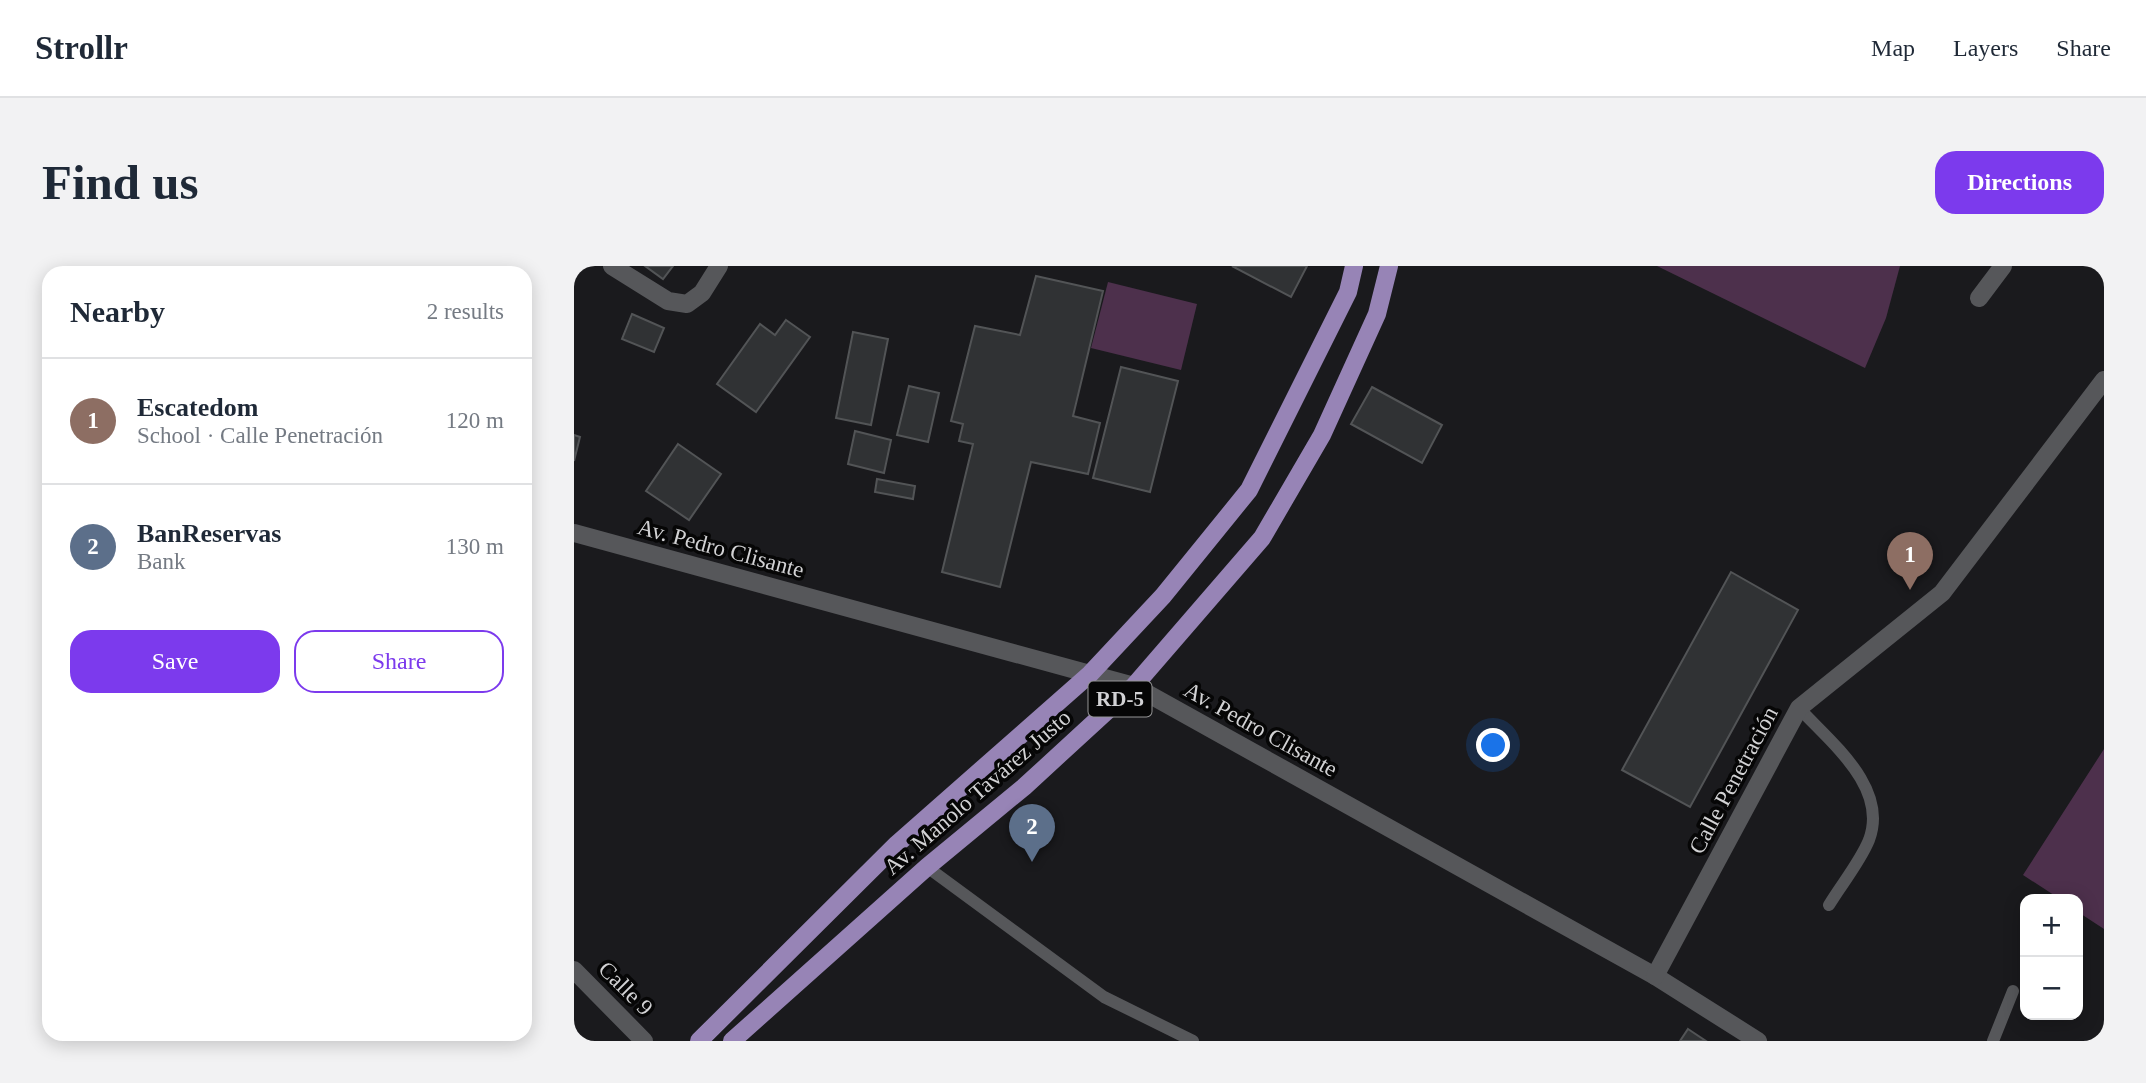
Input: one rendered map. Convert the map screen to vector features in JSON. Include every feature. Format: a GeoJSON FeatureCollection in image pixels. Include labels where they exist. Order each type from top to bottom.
{"type":"FeatureCollection","features":[{"type":"Feature","properties":{"kind":"main road","name":"Av. Manolo Tavárez Justo"},"geometry":{"type":"LineString","coordinates":[[699,1041],[897,844],[1090,674],[1163,596],[1250,490],[1348,292],[1354,266]]}},
{"type":"Feature","properties":{"kind":"main road","name":"Av. Manolo Tavárez Justo"},"geometry":{"type":"LineString","coordinates":[[732,1041],[928,867],[1024,787],[1134,686],[1262,538],[1328,422],[1377,314],[1389,266]]}},
{"type":"Feature","properties":{"kind":"street"},"geometry":{"type":"LineString","coordinates":[[612,266],[668,301],[687,304],[702,293],[719,266]]}},
{"type":"Feature","properties":{"kind":"street"},"geometry":{"type":"LineString","coordinates":[[1979,298],[2003,266]]}},
{"type":"Feature","properties":{"kind":"street","name":"Calle Penetración"},"geometry":{"type":"LineString","coordinates":[[1655,976],[1799,708],[1942,593],[2104,380]]}},
{"type":"Feature","properties":{"kind":"street","name":"Av. Pedro Clisante"},"geometry":{"type":"LineString","coordinates":[[574,534],[1134,686],[1655,976],[1758,1041]]}},
{"type":"Feature","properties":{"kind":"street","name":"Calle 9"},"geometry":{"type":"LineString","coordinates":[[574,970],[644,1041]]}},
{"type":"Feature","properties":{"kind":"lane"},"geometry":{"type":"LineString","coordinates":[[1799,708],[1855,769],[1870,803],[1872,823],[1869,841],[1829,905]]}},
{"type":"Feature","properties":{"kind":"lane"},"geometry":{"type":"LineString","coordinates":[[928,867],[1104,998],[1193,1041]]}},
{"type":"Feature","properties":{"kind":"lane"},"geometry":{"type":"LineString","coordinates":[[1993,1041],[2013,991]]}},
{"type":"Feature","properties":{"kind":"shaded area"},"geometry":{"type":"Polygon","coordinates":[[[1657,266],[1900,266],[1886,318],[1865,368],[1657,266]]]}},
{"type":"Feature","properties":{"kind":"shaded area"},"geometry":{"type":"Polygon","coordinates":[[[1108,282],[1197,304],[1181,370],[1091,348],[1108,282]]]}},
{"type":"Feature","properties":{"kind":"shaded area"},"geometry":{"type":"Polygon","coordinates":[[[2104,749],[2104,929],[2083,915],[2083,894],[2052,894],[2023,875],[2104,749]]]}},
{"type":"Feature","properties":{"kind":"building"},"geometry":{"type":"Polygon","coordinates":[[[645,266],[673,266],[663,279],[645,266]]]}},
{"type":"Feature","properties":{"kind":"building"},"geometry":{"type":"Polygon","coordinates":[[[1232,266],[1307,266],[1291,297],[1232,266]]]}},
{"type":"Feature","properties":{"kind":"building"},"geometry":{"type":"Polygon","coordinates":[[[1036,276],[1103,291],[1073,416],[1100,423],[1088,474],[1031,462],[1000,587],[942,572],[973,444],[959,441],[963,424],[951,421],[975,326],[1020,335],[1036,276]]]}},
{"type":"Feature","properties":{"kind":"building"},"geometry":{"type":"Polygon","coordinates":[[[632,314],[664,328],[654,352],[622,339],[632,314]]]}},
{"type":"Feature","properties":{"kind":"building"},"geometry":{"type":"Polygon","coordinates":[[[786,320],[810,337],[756,412],[717,384],[760,324],[775,335],[786,320]]]}},
{"type":"Feature","properties":{"kind":"building"},"geometry":{"type":"Polygon","coordinates":[[[853,332],[888,339],[871,425],[836,418],[853,332]]]}},
{"type":"Feature","properties":{"kind":"building"},"geometry":{"type":"Polygon","coordinates":[[[1121,367],[1178,381],[1150,492],[1093,478],[1121,367]]]}},
{"type":"Feature","properties":{"kind":"building"},"geometry":{"type":"Polygon","coordinates":[[[909,386],[939,393],[928,442],[897,435],[909,386]]]}},
{"type":"Feature","properties":{"kind":"building"},"geometry":{"type":"Polygon","coordinates":[[[1372,387],[1442,425],[1422,463],[1351,424],[1372,387]]]}},
{"type":"Feature","properties":{"kind":"building"},"geometry":{"type":"Polygon","coordinates":[[[855,431],[891,440],[884,473],[848,464],[855,431]]]}},
{"type":"Feature","properties":{"kind":"building"},"geometry":{"type":"Polygon","coordinates":[[[574,435],[580,437],[574,461],[574,435]]]}},
{"type":"Feature","properties":{"kind":"building"},"geometry":{"type":"Polygon","coordinates":[[[678,444],[721,474],[689,520],[646,491],[678,444]]]}},
{"type":"Feature","properties":{"kind":"building"},"geometry":{"type":"Polygon","coordinates":[[[877,479],[915,486],[913,499],[875,492],[877,479]]]}},
{"type":"Feature","properties":{"kind":"building"},"geometry":{"type":"Polygon","coordinates":[[[1731,572],[1798,610],[1690,807],[1622,770],[1731,572]]]}},
{"type":"Feature","properties":{"kind":"building"},"geometry":{"type":"Polygon","coordinates":[[[1688,1029],[1706,1041],[1680,1041],[1688,1029]]]}},
{"type":"Feature","properties":{"kind":"place","name":"Escatedom"},"geometry":{"type":"Point","coordinates":[1910,590]}},
{"type":"Feature","properties":{"kind":"place","name":"BanReservas"},"geometry":{"type":"Point","coordinates":[1032,862]}}]}
